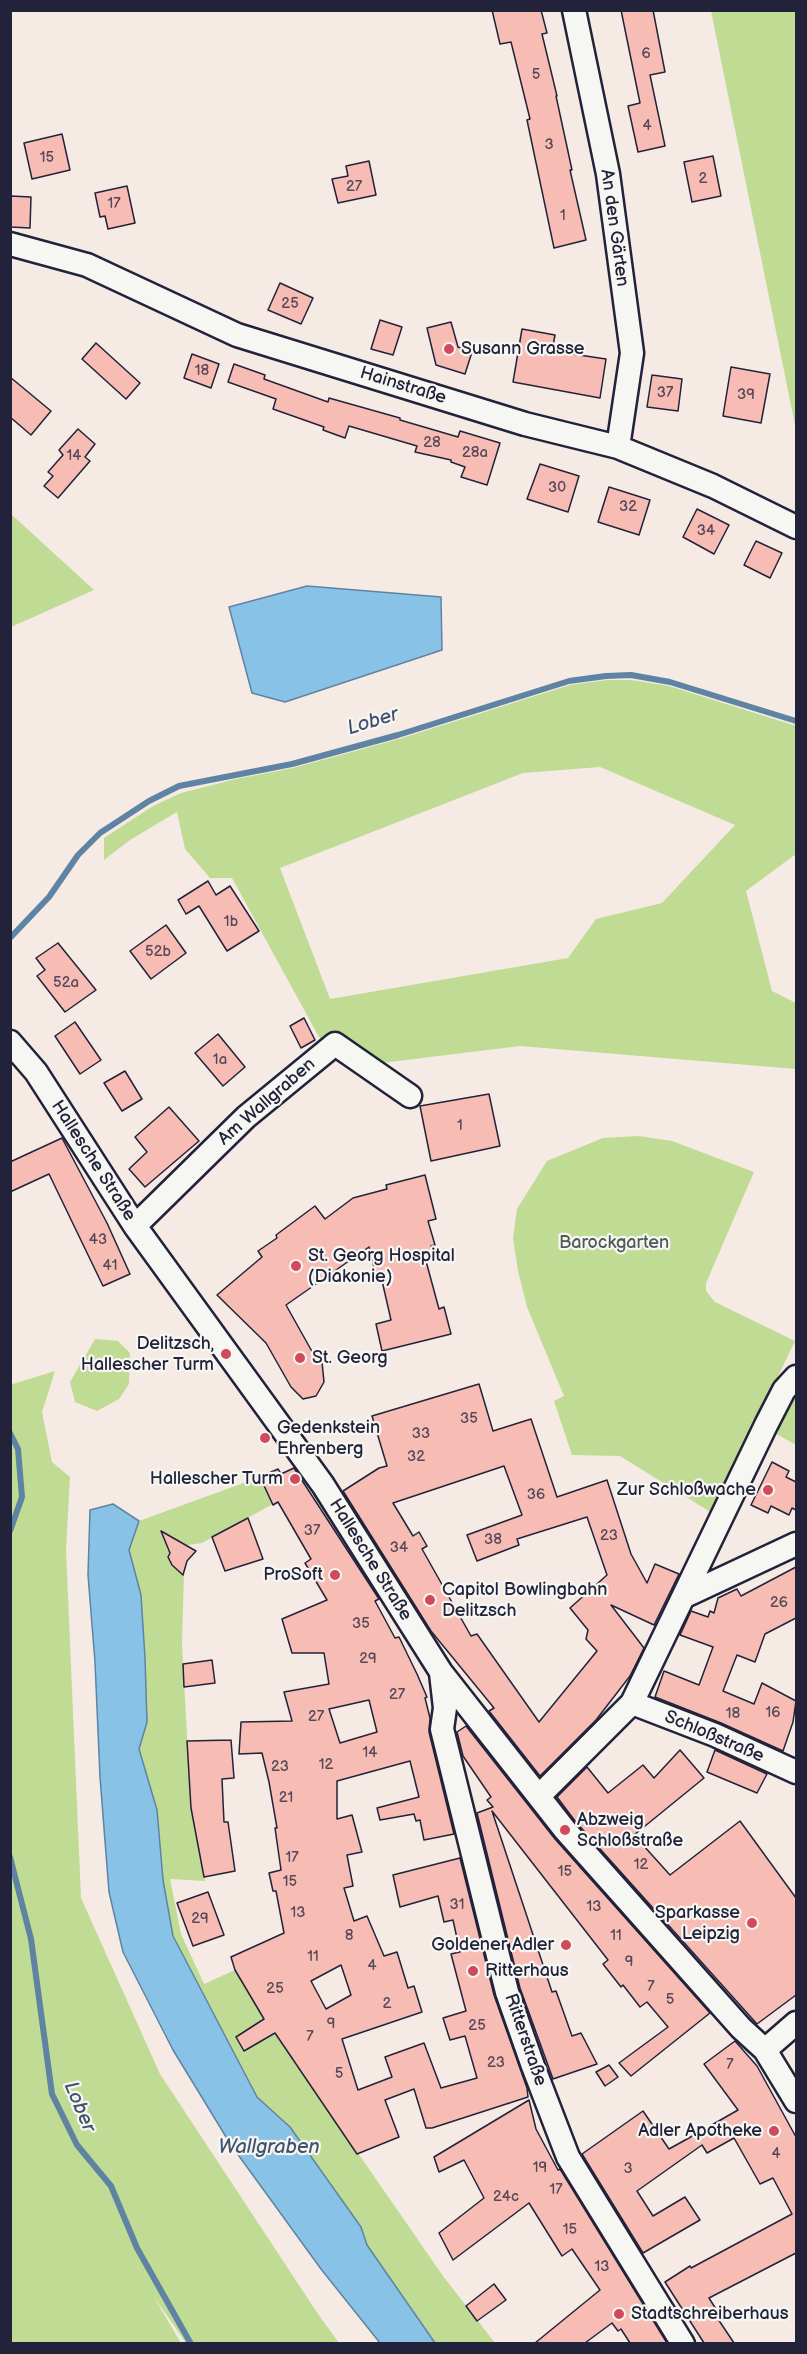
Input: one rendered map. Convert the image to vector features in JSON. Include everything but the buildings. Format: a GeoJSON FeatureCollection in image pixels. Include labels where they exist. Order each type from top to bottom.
{"type":"FeatureCollection","features":[{"type":"Feature","properties":{"kind":"street","name":"An den Gärten"},"geometry":{"type":"LineString","coordinates":[[574,10],[608,174],[632,353],[618,447]]}},
{"type":"Feature","properties":{"kind":"street","name":"Hainstraße"},"geometry":{"type":"LineString","coordinates":[[10,244],[87,265],[237,335],[525,424],[618,447],[713,486],[796,527]]}},
{"type":"Feature","properties":{"kind":"street","name":"Hallesche Straße"},"geometry":{"type":"LineString","coordinates":[[10,1042],[36,1071],[135,1226],[317,1477],[441,1672],[566,1830],[733,2019],[765,2050],[796,2101]]}},
{"type":"Feature","properties":{"kind":"street","name":"Am Wallgraben"},"geometry":{"type":"LineString","coordinates":[[135,1226],[246,1117],[335,1044],[410,1096]]}},
{"type":"Feature","properties":{"kind":"street"},"geometry":{"type":"LineString","coordinates":[[539,1796],[632,1703],[766,1425],[784,1390],[796,1377]]}},
{"type":"Feature","properties":{"kind":"street"},"geometry":{"type":"LineString","coordinates":[[685,1596],[796,1544]]}},
{"type":"Feature","properties":{"kind":"street","name":"Ritterstraße"},"geometry":{"type":"LineString","coordinates":[[441,1672],[446,1708],[442,1729],[507,1992],[533,2066],[568,2157],[683,2343]]}},
{"type":"Feature","properties":{"kind":"street","name":"Schloßstraße"},"geometry":{"type":"LineString","coordinates":[[632,1703],[716,1736],[796,1772]]}},
{"type":"Feature","properties":{"kind":"street"},"geometry":{"type":"LineString","coordinates":[[765,2050],[796,2023]]}},
{"type":"Feature","properties":{"kind":"green space"},"geometry":{"type":"Polygon","coordinates":[[[711,11],[796,11],[796,430],[711,11]]]}},
{"type":"Feature","properties":{"kind":"green space"},"geometry":{"type":"Polygon","coordinates":[[[11,514],[94,590],[11,627],[11,514]]]}},
{"type":"Feature","properties":{"kind":"green space"},"geometry":{"type":"Polygon","coordinates":[[[607,680],[631,680],[669,686],[796,726],[796,854],[746,891],[772,991],[796,1003],[796,1069],[520,1046],[357,1066],[319,1037],[232,878],[210,878],[185,849],[177,812],[130,840],[104,860],[104,838],[153,806],[181,793],[293,768],[399,739],[570,685],[607,680]],[[600,767],[523,773],[280,868],[330,999],[568,958],[596,919],[662,903],[735,825],[600,767]]]}},
{"type":"Feature","properties":{"kind":"green space","name":"Barockgarten"},"geometry":{"type":"Polygon","coordinates":[[[639,1136],[672,1141],[754,1172],[706,1283],[706,1291],[715,1302],[795,1341],[712,1513],[620,1456],[572,1455],[554,1401],[564,1396],[527,1307],[518,1271],[513,1238],[517,1209],[547,1161],[603,1138],[639,1136]]]}},
{"type":"Feature","properties":{"kind":"green space"},"geometry":{"type":"Polygon","coordinates":[[[95,1339],[118,1341],[130,1353],[129,1384],[119,1399],[97,1411],[75,1402],[70,1382],[95,1339]]]}},
{"type":"Feature","properties":{"kind":"green space"},"geometry":{"type":"Polygon","coordinates":[[[55,1371],[42,1412],[52,1462],[70,1477],[66,1550],[81,1898],[160,2074],[339,2343],[186,2343],[154,2297],[181,2343],[11,2343],[10,1385],[55,1371]]]}},
{"type":"Feature","properties":{"kind":"green space"},"geometry":{"type":"Polygon","coordinates":[[[796,1389],[796,1445],[773,1432],[796,1389]]]}},
{"type":"Feature","properties":{"kind":"green space"},"geometry":{"type":"Polygon","coordinates":[[[260,1477],[273,1504],[202,1543],[174,1547],[168,1556],[172,1565],[184,1571],[182,1645],[191,1807],[205,1881],[170,1879],[181,1934],[204,1984],[235,1970],[264,2018],[236,2037],[262,2040],[275,2033],[443,2276],[495,2343],[435,2343],[367,2245],[361,2227],[290,2127],[257,2097],[173,1936],[163,1880],[157,1810],[139,1749],[147,1722],[129,1550],[139,1521],[260,1477]]]}},
{"type":"Feature","properties":{"kind":"water"},"geometry":{"type":"Polygon","coordinates":[[[307,586],[441,597],[442,650],[285,702],[252,693],[229,607],[307,586]]]}},
{"type":"Feature","properties":{"kind":"water","name":"Wallgraben"},"geometry":{"type":"Polygon","coordinates":[[[113,1504],[139,1521],[129,1550],[141,1595],[145,1658],[147,1722],[139,1749],[157,1810],[163,1880],[173,1936],[257,2097],[290,2127],[361,2227],[367,2245],[435,2343],[380,2343],[321,2269],[231,2145],[173,2050],[123,1952],[109,1892],[88,1575],[90,1510],[113,1504]]]}},
{"type":"Feature","properties":{"kind":"waterway","name":"Lober"},"geometry":{"type":"LineString","coordinates":[[10,938],[49,897],[78,855],[100,833],[149,801],[179,786],[292,764],[398,735],[569,681],[606,676],[631,675],[670,682],[796,721]]}},
{"type":"Feature","properties":{"kind":"waterway","name":"Lober"},"geometry":{"type":"LineString","coordinates":[[10,1433],[18,1449],[22,1497],[10,1531]]}},
{"type":"Feature","properties":{"kind":"waterway","name":"Lober"},"geometry":{"type":"LineString","coordinates":[[10,1857],[31,1939],[52,2094],[77,2145],[111,2186],[137,2248],[191,2344]]}},
{"type":"Feature","properties":{"kind":"place","name":"Susann Grasse"},"geometry":{"type":"Point","coordinates":[449,349]}},
{"type":"Feature","properties":{"kind":"place","name":"St. Georg Hospital (Diakonie)"},"geometry":{"type":"Point","coordinates":[296,1266]}},
{"type":"Feature","properties":{"kind":"place","name":"Delitzsch, Hallescher Turm"},"geometry":{"type":"Point","coordinates":[226,1354]}},
{"type":"Feature","properties":{"kind":"place","name":"St. Georg"},"geometry":{"type":"Point","coordinates":[300,1358]}},
{"type":"Feature","properties":{"kind":"place","name":"Gedenkstein Ehrenberg"},"geometry":{"type":"Point","coordinates":[265,1438]}},
{"type":"Feature","properties":{"kind":"place","name":"Hallescher Turm"},"geometry":{"type":"Point","coordinates":[295,1479]}},
{"type":"Feature","properties":{"kind":"place","name":"Zur Schloßwache"},"geometry":{"type":"Point","coordinates":[768,1490]}},
{"type":"Feature","properties":{"kind":"place","name":"ProSoft"},"geometry":{"type":"Point","coordinates":[335,1575]}},
{"type":"Feature","properties":{"kind":"place","name":"Capitol Bowlingbahn Delitzsch"},"geometry":{"type":"Point","coordinates":[430,1600]}},
{"type":"Feature","properties":{"kind":"place","name":"Abzweig Schloßstraße"},"geometry":{"type":"Point","coordinates":[565,1830]}},
{"type":"Feature","properties":{"kind":"place","name":"Sparkasse Leipzig"},"geometry":{"type":"Point","coordinates":[752,1923]}},
{"type":"Feature","properties":{"kind":"place","name":"Goldener Adler"},"geometry":{"type":"Point","coordinates":[566,1945]}},
{"type":"Feature","properties":{"kind":"place","name":"Ritterhaus"},"geometry":{"type":"Point","coordinates":[473,1971]}},
{"type":"Feature","properties":{"kind":"place","name":"Adler Apotheke"},"geometry":{"type":"Point","coordinates":[774,2131]}},
{"type":"Feature","properties":{"kind":"place","name":"Stadtschreiberhaus"},"geometry":{"type":"Point","coordinates":[619,2314]}}]}
